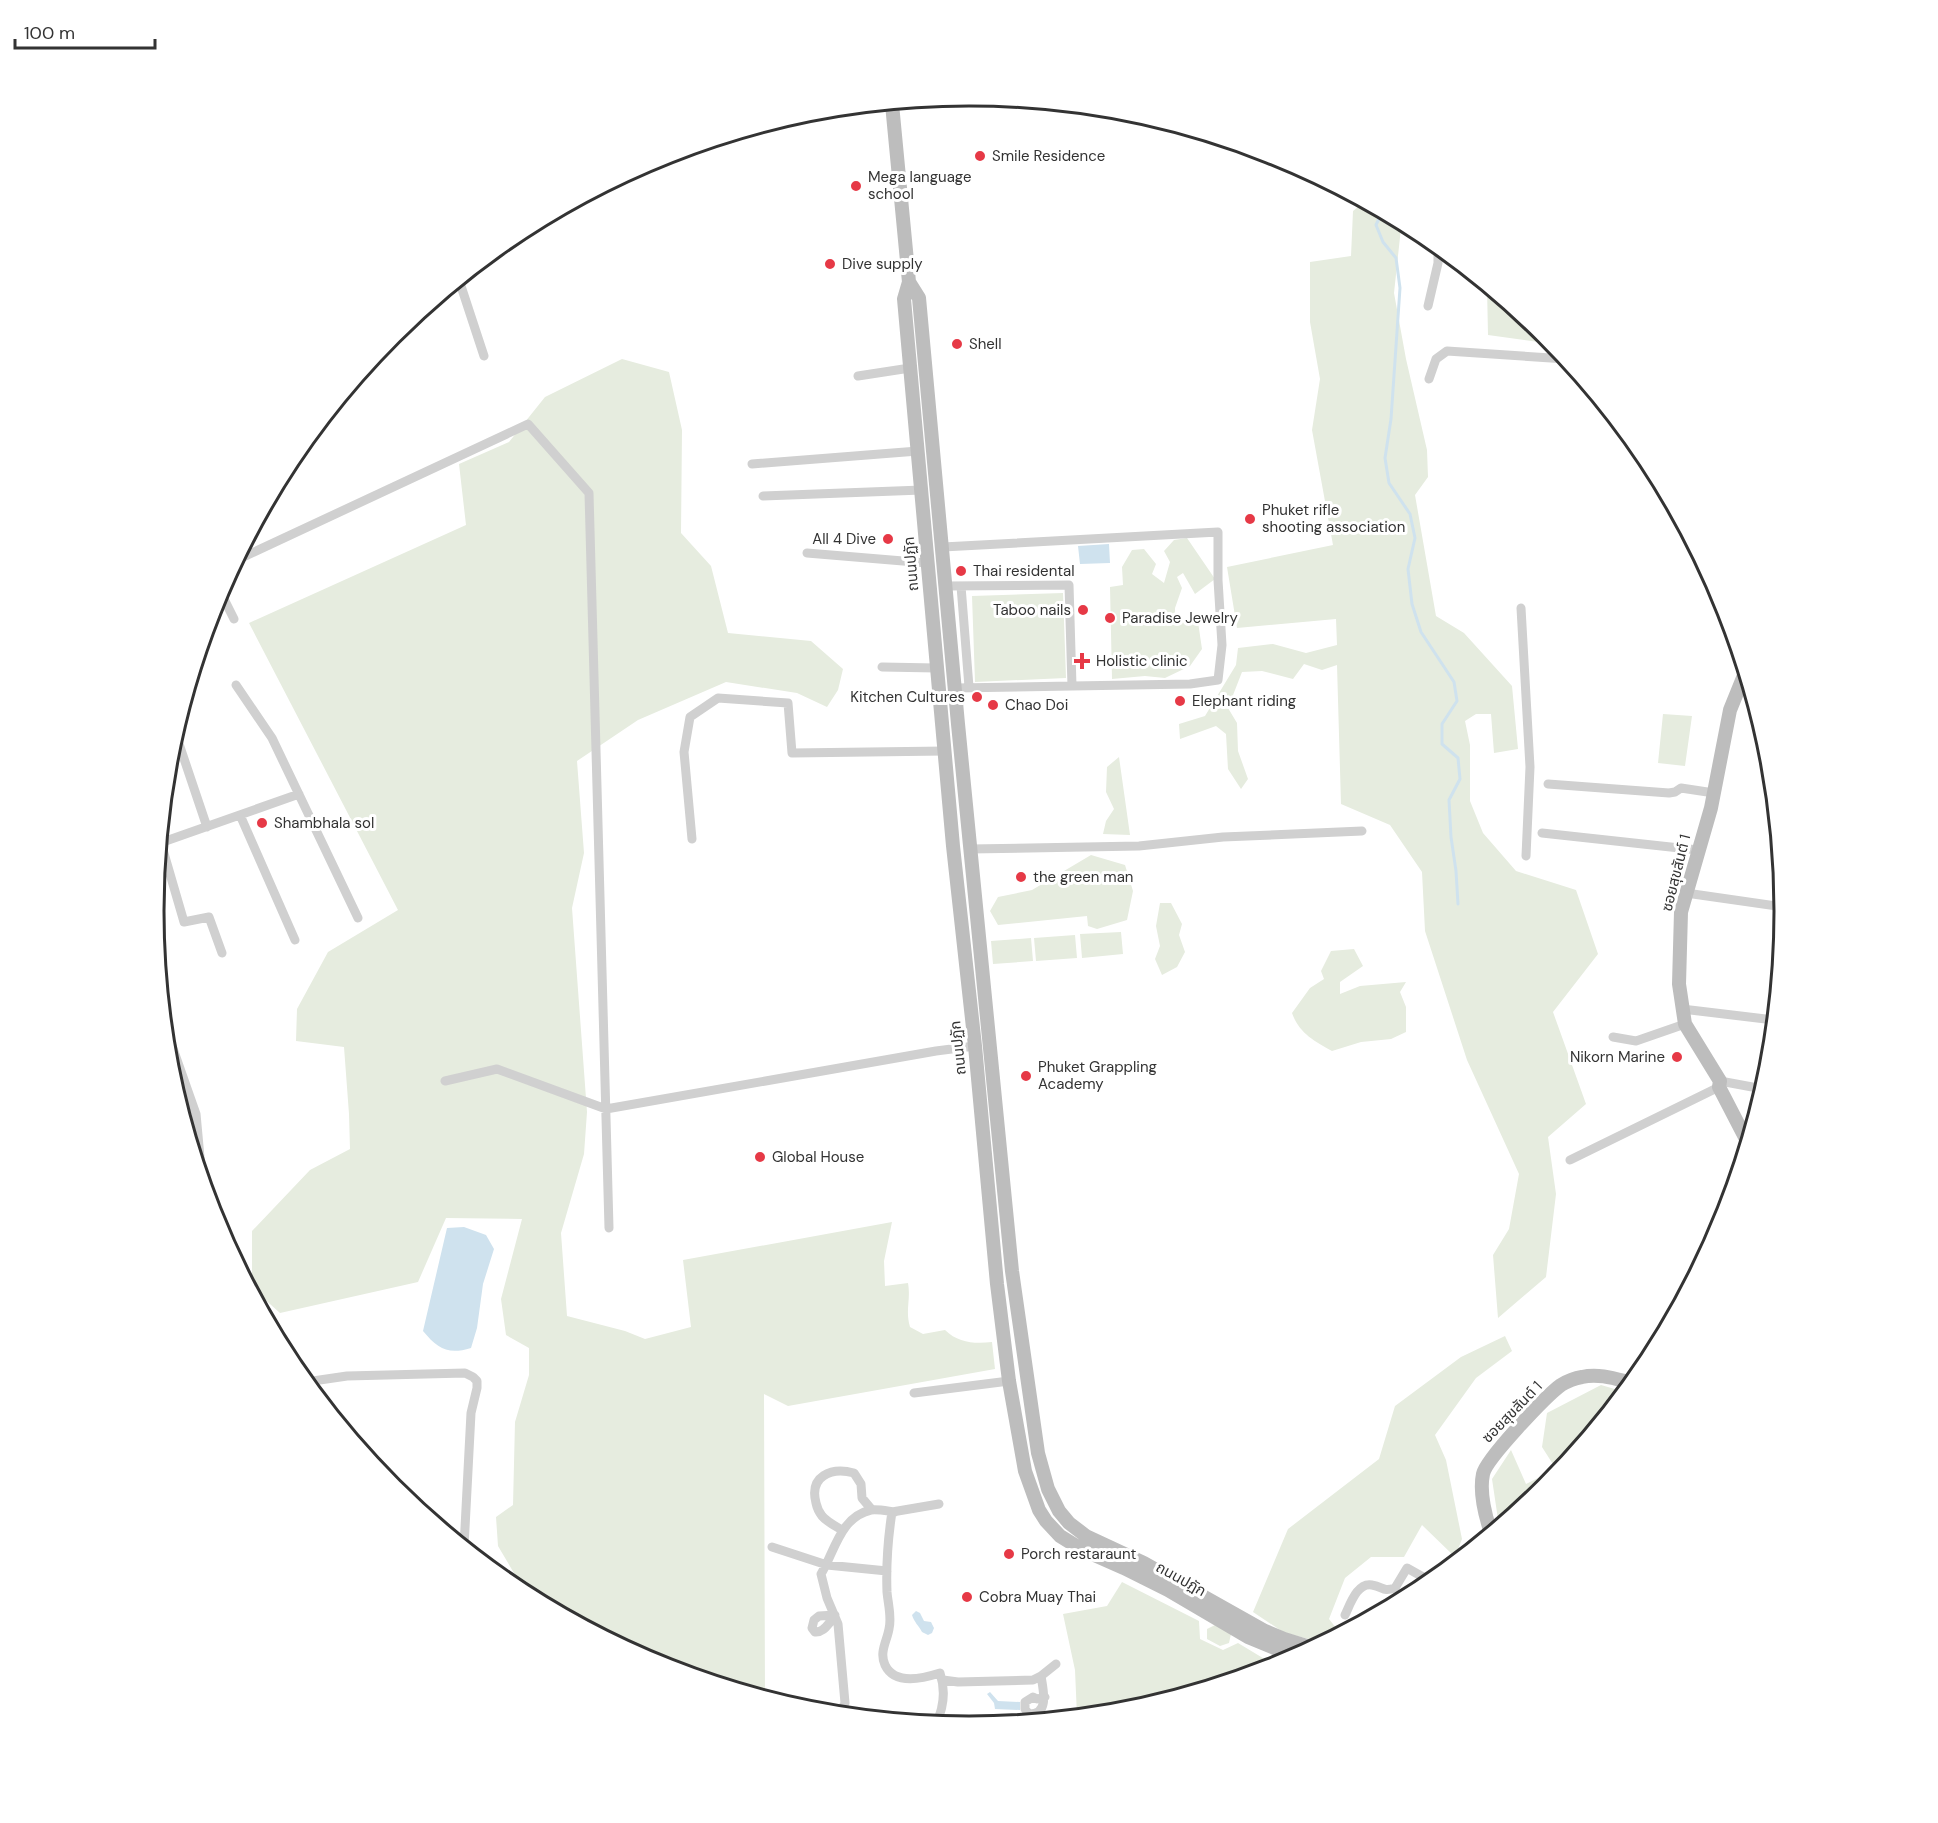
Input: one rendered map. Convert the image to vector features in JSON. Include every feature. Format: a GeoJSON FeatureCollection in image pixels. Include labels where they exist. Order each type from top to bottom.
{"type":"FeatureCollection","features":[{"type":"Feature","properties":{"kind":"main road","name":"ถนนปฏัก"},"geometry":{"type":"LineString","coordinates":[[893,110],[909,282],[904,299],[953,846],[1009,1380],[1025,1471],[1040,1510],[1046,1521],[1060,1536],[1081,1549],[1168,1590],[1248,1636],[1284,1652]]}},
{"type":"Feature","properties":{"kind":"main road","name":"ถนนปฏัก"},"geometry":{"type":"LineString","coordinates":[[909,282],[919,298],[1012,1271],[1030,1406],[1048,1489],[1059,1511],[1069,1523],[1095,1540],[1144,1563],[1265,1631],[1300,1644]]}},
{"type":"Feature","properties":{"kind":"main road","name":"ซอยสุขสันต์ 1"},"geometry":{"type":"LineString","coordinates":[[1741,683],[1730,710],[1714,793],[1681,912],[1679,984],[1685,1024],[1743,1133]]}},
{"type":"Feature","properties":{"kind":"main road"},"geometry":{"type":"LineString","coordinates":[[977,1076],[992,1074]]}},
{"type":"Feature","properties":{"kind":"main road","name":"ซอยสุขสันต์ 1"},"geometry":{"type":"LineString","coordinates":[[1489,1526],[1482,1495],[1483,1473],[1493,1456],[1562,1384],[1584,1377],[1606,1376],[1623,1381]]}},
{"type":"Feature","properties":{"kind":"main road"},"geometry":{"type":"LineString","coordinates":[[1046,1521],[1059,1511]]}},
{"type":"Feature","properties":{"kind":"street"},"geometry":{"type":"LineString","coordinates":[[1428,306],[1438,258]]}},
{"type":"Feature","properties":{"kind":"street"},"geometry":{"type":"LineString","coordinates":[[461,287],[484,356]]}},
{"type":"Feature","properties":{"kind":"street"},"geometry":{"type":"LineString","coordinates":[[1429,379],[1436,359],[1447,351],[1553,358]]}},
{"type":"Feature","properties":{"kind":"street"},"geometry":{"type":"LineString","coordinates":[[858,376],[910,368]]}},
{"type":"Feature","properties":{"kind":"street"},"geometry":{"type":"LineString","coordinates":[[247,555],[528,424],[588,493],[609,1228]]}},
{"type":"Feature","properties":{"kind":"street"},"geometry":{"type":"LineString","coordinates":[[752,464],[918,452]]}},
{"type":"Feature","properties":{"kind":"street"},"geometry":{"type":"LineString","coordinates":[[764,496],[922,490]]}},
{"type":"Feature","properties":{"kind":"street"},"geometry":{"type":"LineString","coordinates":[[943,547],[1218,532],[1222,645],[1218,680],[1190,684],[955,688]]}},
{"type":"Feature","properties":{"kind":"street"},"geometry":{"type":"LineString","coordinates":[[807,553],[927,563]]}},
{"type":"Feature","properties":{"kind":"street"},"geometry":{"type":"LineString","coordinates":[[945,586],[1069,585],[1072,686]]}},
{"type":"Feature","properties":{"kind":"street"},"geometry":{"type":"LineString","coordinates":[[961,586],[969,687]]}},
{"type":"Feature","properties":{"kind":"street"},"geometry":{"type":"LineString","coordinates":[[225,602],[234,619]]}},
{"type":"Feature","properties":{"kind":"street"},"geometry":{"type":"LineString","coordinates":[[1521,608],[1530,767],[1526,856]]}},
{"type":"Feature","properties":{"kind":"street"},"geometry":{"type":"LineString","coordinates":[[882,666],[936,668]]}},
{"type":"Feature","properties":{"kind":"street"},"geometry":{"type":"LineString","coordinates":[[236,685],[272,738],[358,918]]}},
{"type":"Feature","properties":{"kind":"street"},"geometry":{"type":"LineString","coordinates":[[692,839],[684,752],[690,717],[718,698],[789,703],[792,753],[945,751]]}},
{"type":"Feature","properties":{"kind":"street"},"geometry":{"type":"LineString","coordinates":[[180,751],[207,826]]}},
{"type":"Feature","properties":{"kind":"street"},"geometry":{"type":"LineString","coordinates":[[1548,784],[1669,793],[1682,788],[1714,793]]}},
{"type":"Feature","properties":{"kind":"street"},"geometry":{"type":"LineString","coordinates":[[168,840],[299,794]]}},
{"type":"Feature","properties":{"kind":"street"},"geometry":{"type":"LineString","coordinates":[[240,815],[295,940]]}},
{"type":"Feature","properties":{"kind":"street"},"geometry":{"type":"LineString","coordinates":[[970,849],[1139,846],[1223,837],[1362,831]]}},
{"type":"Feature","properties":{"kind":"street"},"geometry":{"type":"LineString","coordinates":[[1542,833],[1698,850]]}},
{"type":"Feature","properties":{"kind":"street"},"geometry":{"type":"LineString","coordinates":[[166,862],[184,922],[209,916],[222,953]]}},
{"type":"Feature","properties":{"kind":"street"},"geometry":{"type":"LineString","coordinates":[[1686,893],[1774,906]]}},
{"type":"Feature","properties":{"kind":"street"},"geometry":{"type":"LineString","coordinates":[[1682,1009],[1767,1019]]}},
{"type":"Feature","properties":{"kind":"street"},"geometry":{"type":"LineString","coordinates":[[1612,1037],[1636,1041],[1685,1024]]}},
{"type":"Feature","properties":{"kind":"street"},"geometry":{"type":"LineString","coordinates":[[445,1081],[497,1069],[606,1109],[975,1046]]}},
{"type":"Feature","properties":{"kind":"street"},"geometry":{"type":"LineString","coordinates":[[181,1076],[196,1114],[199,1144]]}},
{"type":"Feature","properties":{"kind":"street"},"geometry":{"type":"LineString","coordinates":[[1570,1160],[1719,1084],[1755,1088]]}},
{"type":"Feature","properties":{"kind":"street"},"geometry":{"type":"LineString","coordinates":[[315,1381],[347,1376],[465,1373],[477,1381],[471,1413],[464,1538]]}},
{"type":"Feature","properties":{"kind":"street"},"geometry":{"type":"LineString","coordinates":[[914,1393],[1009,1380]]}},
{"type":"Feature","properties":{"kind":"street"},"geometry":{"type":"LineString","coordinates":[[842,1530],[822,1516],[813,1494],[817,1481],[827,1473],[843,1470],[854,1473],[861,1484],[862,1498],[872,1510]]}},
{"type":"Feature","properties":{"kind":"street"},"geometry":{"type":"LineString","coordinates":[[844,1706],[838,1624],[821,1574],[842,1530],[855,1516],[872,1510],[894,1512],[939,1504]]}},
{"type":"Feature","properties":{"kind":"street"},"geometry":{"type":"LineString","coordinates":[[894,1512],[892,1512],[888,1542],[890,1628],[883,1648],[885,1665],[892,1673],[902,1677],[923,1678],[940,1673],[943,1680],[942,1710],[940,1715]]}},
{"type":"Feature","properties":{"kind":"street"},"geometry":{"type":"LineString","coordinates":[[772,1547],[827,1564],[887,1571]]}},
{"type":"Feature","properties":{"kind":"street"},"geometry":{"type":"LineString","coordinates":[[1345,1615],[1358,1590],[1366,1586],[1372,1585],[1386,1591],[1395,1588],[1407,1568],[1422,1577]]}},
{"type":"Feature","properties":{"kind":"street"},"geometry":{"type":"LineString","coordinates":[[943,1680],[1008,1682],[1033,1680],[1041,1677],[1056,1664]]}},
{"type":"Feature","properties":{"kind":"street"},"geometry":{"type":"LineString","coordinates":[[1041,1677],[1045,1697]]}},
{"type":"Feature","properties":{"kind":"shaded area"},"geometry":{"type":"Polygon","coordinates":[[[1358,207],[1401,232],[1394,293],[1406,359],[1427,450],[1428,477],[1415,495],[1436,616],[1464,633],[1512,686],[1518,749],[1494,753],[1491,714],[1476,714],[1465,721],[1470,745],[1470,801],[1483,833],[1516,871],[1576,890],[1598,954],[1553,1012],[1586,1104],[1548,1137],[1556,1194],[1546,1277],[1498,1318],[1493,1255],[1509,1229],[1519,1174],[1467,1060],[1425,931],[1422,872],[1390,825],[1341,804],[1337,665],[1322,670],[1304,664],[1293,679],[1262,671],[1242,672],[1228,708],[1237,723],[1238,751],[1248,779],[1241,789],[1228,769],[1226,734],[1216,726],[1180,739],[1179,724],[1205,716],[1236,665],[1238,648],[1273,644],[1306,653],[1337,645],[1336,619],[1237,628],[1227,567],[1333,545],[1312,430],[1320,379],[1310,322],[1310,262],[1351,256],[1353,211],[1358,207]]]}},
{"type":"Feature","properties":{"kind":"shaded area"},"geometry":{"type":"Polygon","coordinates":[[[1487,296],[1538,342],[1488,335],[1487,296]]]}},
{"type":"Feature","properties":{"kind":"shaded area"},"geometry":{"type":"Polygon","coordinates":[[[622,359],[669,372],[682,430],[681,533],[711,566],[728,633],[811,641],[843,669],[838,690],[827,707],[797,693],[726,682],[638,720],[577,761],[584,853],[572,908],[587,1112],[584,1154],[561,1233],[567,1316],[625,1331],[645,1339],[691,1327],[683,1260],[892,1222],[884,1261],[885,1286],[908,1283],[910,1327],[923,1334],[945,1330],[955,1338],[967,1342],[992,1342],[995,1369],[788,1406],[764,1394],[765,1690],[710,1674],[661,1655],[566,1609],[516,1577],[498,1546],[496,1517],[513,1505],[515,1422],[529,1375],[529,1348],[506,1335],[501,1299],[522,1219],[446,1218],[418,1282],[280,1313],[263,1298],[252,1277],[252,1231],[310,1170],[350,1149],[344,1047],[296,1041],[297,1009],[328,952],[398,910],[249,623],[466,525],[459,464],[509,442],[545,397],[622,359]]]}},
{"type":"Feature","properties":{"kind":"shaded area"},"geometry":{"type":"Polygon","coordinates":[[[1187,538],[1215,579],[1195,594],[1183,573],[1177,577],[1182,588],[1175,608],[1175,620],[1198,622],[1202,649],[1190,666],[1165,678],[1145,676],[1112,679],[1110,587],[1123,585],[1122,567],[1132,550],[1144,549],[1156,564],[1152,574],[1164,583],[1170,562],[1164,551],[1174,540],[1187,538]]]}},
{"type":"Feature","properties":{"kind":"shaded area"},"geometry":{"type":"Polygon","coordinates":[[[1063,593],[1066,678],[975,682],[972,596],[1063,593]]]}},
{"type":"Feature","properties":{"kind":"shaded area"},"geometry":{"type":"Polygon","coordinates":[[[1663,714],[1692,716],[1685,766],[1658,763],[1663,714]]]}},
{"type":"Feature","properties":{"kind":"shaded area"},"geometry":{"type":"Polygon","coordinates":[[[1119,757],[1130,835],[1103,834],[1106,821],[1114,809],[1106,792],[1107,767],[1119,757]]]}},
{"type":"Feature","properties":{"kind":"shaded area"},"geometry":{"type":"Polygon","coordinates":[[[1091,855],[1125,865],[1133,891],[1127,920],[1097,929],[1088,926],[1087,916],[998,925],[990,911],[998,897],[1032,890],[1091,855]]]}},
{"type":"Feature","properties":{"kind":"shaded area"},"geometry":{"type":"Polygon","coordinates":[[[1160,903],[1171,903],[1182,924],[1179,935],[1185,952],[1177,967],[1162,975],[1155,959],[1160,946],[1156,926],[1160,903]]]}},
{"type":"Feature","properties":{"kind":"shaded area"},"geometry":{"type":"Polygon","coordinates":[[[1121,932],[1123,954],[1082,958],[1080,934],[1121,932]]]}},
{"type":"Feature","properties":{"kind":"shaded area"},"geometry":{"type":"Polygon","coordinates":[[[1075,935],[1077,958],[1036,961],[1034,938],[1075,935]]]}},
{"type":"Feature","properties":{"kind":"shaded area"},"geometry":{"type":"Polygon","coordinates":[[[1031,938],[1033,961],[993,964],[991,941],[1031,938]]]}},
{"type":"Feature","properties":{"kind":"shaded area"},"geometry":{"type":"Polygon","coordinates":[[[1354,949],[1363,966],[1340,982],[1340,994],[1360,986],[1406,982],[1400,992],[1406,1007],[1406,1032],[1391,1039],[1361,1042],[1332,1051],[1303,1031],[1292,1013],[1310,988],[1324,979],[1321,971],[1331,951],[1354,949]]]}},
{"type":"Feature","properties":{"kind":"shaded area"},"geometry":{"type":"Polygon","coordinates":[[[1505,1336],[1512,1351],[1476,1378],[1435,1435],[1446,1460],[1462,1539],[1457,1551],[1453,1555],[1422,1525],[1404,1557],[1371,1557],[1345,1578],[1329,1619],[1336,1628],[1311,1640],[1283,1632],[1253,1612],[1288,1529],[1379,1459],[1395,1406],[1461,1357],[1505,1336]]]}},
{"type":"Feature","properties":{"kind":"shaded area"},"geometry":{"type":"Polygon","coordinates":[[[1601,1385],[1617,1390],[1553,1465],[1542,1447],[1547,1413],[1601,1385]]]}},
{"type":"Feature","properties":{"kind":"shaded area"},"geometry":{"type":"Polygon","coordinates":[[[1511,1450],[1526,1484],[1543,1475],[1498,1519],[1492,1479],[1511,1450]]]}},
{"type":"Feature","properties":{"kind":"shaded area"},"geometry":{"type":"Polygon","coordinates":[[[1122,1582],[1199,1621],[1200,1639],[1223,1650],[1238,1643],[1265,1659],[1228,1674],[1177,1689],[1077,1710],[1075,1670],[1063,1614],[1107,1606],[1122,1582]]]}},
{"type":"Feature","properties":{"kind":"shaded area"},"geometry":{"type":"Polygon","coordinates":[[[1215,1625],[1231,1634],[1229,1643],[1220,1646],[1207,1639],[1207,1629],[1215,1625]]]}},
{"type":"Feature","properties":{"kind":"water"},"geometry":{"type":"Polygon","coordinates":[[[1109,544],[1110,563],[1080,564],[1078,546],[1109,544]]]}},
{"type":"Feature","properties":{"kind":"water"},"geometry":{"type":"Polygon","coordinates":[[[464,1227],[486,1235],[494,1249],[483,1284],[477,1328],[471,1348],[456,1351],[439,1346],[423,1331],[447,1228],[464,1227]]]}},
{"type":"Feature","properties":{"kind":"water"},"geometry":{"type":"Polygon","coordinates":[[[916,1611],[920,1613],[924,1621],[931,1622],[934,1628],[932,1633],[928,1635],[922,1632],[912,1615],[916,1611]]]}},
{"type":"Feature","properties":{"kind":"water"},"geometry":{"type":"Polygon","coordinates":[[[990,1692],[998,1701],[1020,1702],[1020,1710],[995,1709],[994,1703],[987,1694],[990,1692]]]}},
{"type":"Feature","properties":{"kind":"waterway"},"geometry":{"type":"LineString","coordinates":[[1379,218],[1376,225],[1383,242],[1396,258],[1400,288],[1391,419],[1385,458],[1389,483],[1410,514],[1415,538],[1408,569],[1412,604],[1421,632],[1454,682],[1457,701],[1442,724],[1442,744],[1458,758],[1460,779],[1449,800],[1458,904]]}},
{"type":"Feature","properties":{"kind":"place","name":"Smile Residence"},"geometry":{"type":"Point","coordinates":[980,156]}},
{"type":"Feature","properties":{"kind":"place","name":"Mega language school"},"geometry":{"type":"Point","coordinates":[856,186]}},
{"type":"Feature","properties":{"kind":"place","name":"Dive supply"},"geometry":{"type":"Point","coordinates":[830,264]}},
{"type":"Feature","properties":{"kind":"place","name":"Shell"},"geometry":{"type":"Point","coordinates":[957,344]}},
{"type":"Feature","properties":{"kind":"place","name":"Phuket rifle shooting association"},"geometry":{"type":"Point","coordinates":[1250,519]}},
{"type":"Feature","properties":{"kind":"place","name":"All 4 Dive"},"geometry":{"type":"Point","coordinates":[888,539]}},
{"type":"Feature","properties":{"kind":"place","name":"Thai residental"},"geometry":{"type":"Point","coordinates":[961,571]}},
{"type":"Feature","properties":{"kind":"place","name":"Taboo nails"},"geometry":{"type":"Point","coordinates":[1083,610]}},
{"type":"Feature","properties":{"kind":"place","name":"Paradise Jewelry"},"geometry":{"type":"Point","coordinates":[1110,618]}},
{"type":"Feature","properties":{"kind":"place","name":"Holistic clinic"},"geometry":{"type":"Point","coordinates":[1082,661]}},
{"type":"Feature","properties":{"kind":"place","name":"Kitchen Cultures"},"geometry":{"type":"Point","coordinates":[977,697]}},
{"type":"Feature","properties":{"kind":"place","name":"Elephant riding"},"geometry":{"type":"Point","coordinates":[1180,701]}},
{"type":"Feature","properties":{"kind":"place","name":"Chao Doi"},"geometry":{"type":"Point","coordinates":[993,705]}},
{"type":"Feature","properties":{"kind":"place","name":"Shambhala sol"},"geometry":{"type":"Point","coordinates":[262,823]}},
{"type":"Feature","properties":{"kind":"place","name":"the green man"},"geometry":{"type":"Point","coordinates":[1021,877]}},
{"type":"Feature","properties":{"kind":"place","name":"Nikorn Marine"},"geometry":{"type":"Point","coordinates":[1677,1057]}},
{"type":"Feature","properties":{"kind":"place","name":"Phuket Grappling Academy"},"geometry":{"type":"Point","coordinates":[1026,1076]}},
{"type":"Feature","properties":{"kind":"place","name":"Global House"},"geometry":{"type":"Point","coordinates":[760,1157]}},
{"type":"Feature","properties":{"kind":"place","name":"Porch restaraunt"},"geometry":{"type":"Point","coordinates":[1009,1554]}},
{"type":"Feature","properties":{"kind":"place","name":"Cobra Muay Thai"},"geometry":{"type":"Point","coordinates":[967,1597]}}]}
